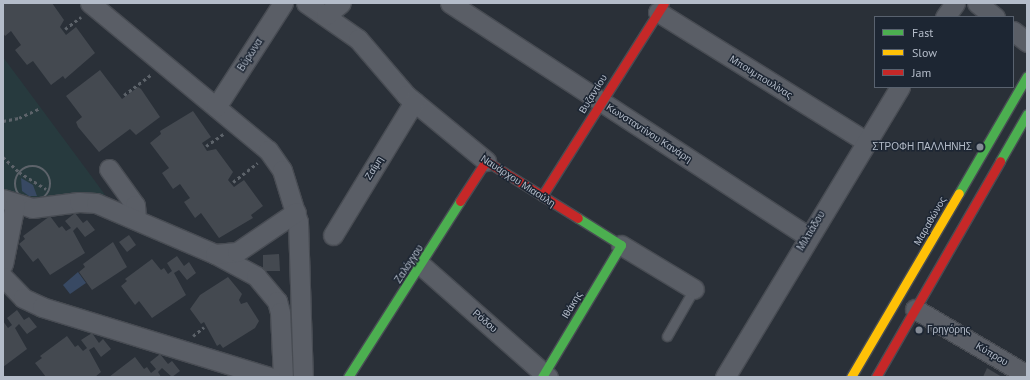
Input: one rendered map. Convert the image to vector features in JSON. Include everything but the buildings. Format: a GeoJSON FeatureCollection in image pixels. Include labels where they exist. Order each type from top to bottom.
{"type":"FeatureCollection","features":[{"type":"Feature","properties":{"kind":"street"},"geometry":{"type":"LineString","coordinates":[[90,3],[270,153],[286,179],[296,212],[299,231],[303,377]]}},
{"type":"Feature","properties":{"kind":"street","name":"Βύρωνα"},"geometry":{"type":"LineString","coordinates":[[216,107],[283,3]]}},
{"type":"Feature","properties":{"kind":"street","name":"Ναυάρχου Μιαούλη"},"geometry":{"type":"LineString","coordinates":[[306,3],[326,15],[358,38],[414,102],[486,161],[694,289]]}},
{"type":"Feature","properties":{"kind":"street"},"geometry":{"type":"LineString","coordinates":[[326,15],[341,3]]}},
{"type":"Feature","properties":{"kind":"street","name":"Κωνσταντίνου Κανάρη"},"geometry":{"type":"LineString","coordinates":[[450,3],[808,236]]}},
{"type":"Feature","properties":{"kind":"street"},"geometry":{"type":"LineString","coordinates":[[947,16],[955,3]]}},
{"type":"Feature","properties":{"kind":"street"},"geometry":{"type":"LineString","coordinates":[[977,3],[994,16]]}},
{"type":"Feature","properties":{"kind":"street","name":"Βυζαντίου"},"geometry":{"type":"LineString","coordinates":[[542,196],[661,8]]}},
{"type":"Feature","properties":{"kind":"street","name":"Μπουμπουλίνας"},"geometry":{"type":"LineString","coordinates":[[661,8],[865,141]]}},
{"type":"Feature","properties":{"kind":"street"},"geometry":{"type":"LineString","coordinates":[[1014,32],[1027,42]]}},
{"type":"Feature","properties":{"kind":"street","name":"Μαραθώνος"},"geometry":{"type":"LineString","coordinates":[[851,377],[1027,76]]}},
{"type":"Feature","properties":{"kind":"street","name":"Μιλτιάδου"},"geometry":{"type":"LineString","coordinates":[[725,377],[865,141],[899,88]]}},
{"type":"Feature","properties":{"kind":"street","name":"Ζαΐμη"},"geometry":{"type":"LineString","coordinates":[[333,235],[414,102]]}},
{"type":"Feature","properties":{"kind":"street"},"geometry":{"type":"LineString","coordinates":[[876,377],[1027,114]]}},
{"type":"Feature","properties":{"kind":"street","name":"Ζαλόγγου"},"geometry":{"type":"LineString","coordinates":[[348,377],[422,266],[486,161]]}},
{"type":"Feature","properties":{"kind":"street"},"geometry":{"type":"LineString","coordinates":[[109,169],[135,205],[136,219]]}},
{"type":"Feature","properties":{"kind":"street"},"geometry":{"type":"LineString","coordinates":[[3,264],[9,202],[40,208],[71,203],[96,203],[136,219],[215,254],[256,276],[277,301],[282,324],[283,377]]}},
{"type":"Feature","properties":{"kind":"street"},"geometry":{"type":"LineString","coordinates":[[215,254],[237,252],[296,212]]}},
{"type":"Feature","properties":{"kind":"street"},"geometry":{"type":"LineString","coordinates":[[241,267],[262,248],[299,231]]}},
{"type":"Feature","properties":{"kind":"street","name":"Ιθάκης"},"geometry":{"type":"LineString","coordinates":[[544,376],[621,245]]}},
{"type":"Feature","properties":{"kind":"street","name":"Ρόδου"},"geometry":{"type":"LineString","coordinates":[[422,266],[544,376]]}},
{"type":"Feature","properties":{"kind":"street"},"geometry":{"type":"LineString","coordinates":[[3,278],[23,298],[42,307],[270,377]]}},
{"type":"Feature","properties":{"kind":"street","name":"Κύπρου"},"geometry":{"type":"LineString","coordinates":[[915,308],[1027,375]]}},
{"type":"Feature","properties":{"kind":"lane"},"geometry":{"type":"LineString","coordinates":[[667,336],[694,289]]}},
{"type":"Feature","properties":{"kind":"path"},"geometry":{"type":"LineString","coordinates":[[124,95],[164,65]]}},
{"type":"Feature","properties":{"kind":"path"},"geometry":{"type":"LineString","coordinates":[[3,121],[19,118],[40,108]]}},
{"type":"Feature","properties":{"kind":"path"},"geometry":{"type":"LineString","coordinates":[[233,182],[270,153]]}},
{"type":"Feature","properties":{"kind":"path"},"geometry":{"type":"LineString","coordinates":[[3,157],[19,172],[71,203]]}},
{"type":"Feature","properties":{"kind":"path"},"geometry":{"type":"LineString","coordinates":[[30,165],[42,167],[50,177],[50,191],[36,202],[24,200],[14,184],[19,172],[30,165]]}},
{"type":"Feature","properties":{"kind":"green space"},"geometry":{"type":"Polygon","coordinates":[[[3,57],[108,199],[61,194],[41,204],[3,191],[3,57]]]}},
{"type":"Feature","properties":{"kind":"water"},"geometry":{"type":"Polygon","coordinates":[[[21,178],[33,185],[37,196],[29,196],[22,191],[21,178]]]}},
{"type":"Feature","properties":{"kind":"water"},"geometry":{"type":"Polygon","coordinates":[[[78,272],[86,283],[70,294],[63,285],[78,272]]]}},
{"type":"Feature","properties":{"kind":"traffic: fast"},"geometry":{"type":"LineString","coordinates":[[959,193],[1027,76]]}},
{"type":"Feature","properties":{"kind":"traffic: fast"},"geometry":{"type":"LineString","coordinates":[[1000,161],[1027,114]]}},
{"type":"Feature","properties":{"kind":"traffic: fast"},"geometry":{"type":"LineString","coordinates":[[348,377],[460,201]]}},
{"type":"Feature","properties":{"kind":"traffic: fast"},"geometry":{"type":"LineString","coordinates":[[542,377],[621,245],[578,218]]}},
{"type":"Feature","properties":{"kind":"traffic: slow"},"geometry":{"type":"LineString","coordinates":[[851,377],[959,193]]}},
{"type":"Feature","properties":{"kind":"traffic: jam"},"geometry":{"type":"LineString","coordinates":[[542,196],[664,3]]}},
{"type":"Feature","properties":{"kind":"traffic: jam"},"geometry":{"type":"LineString","coordinates":[[460,201],[486,161],[578,218]]}},
{"type":"Feature","properties":{"kind":"traffic: jam"},"geometry":{"type":"LineString","coordinates":[[876,377],[1000,161]]}},
{"type":"Feature","properties":{"kind":"place","name":"ΣΤΡΟΦΗ ΠΑΛΛΗΝΗΣ"},"geometry":{"type":"Point","coordinates":[980,147]}},
{"type":"Feature","properties":{"kind":"place","name":"Γρηγόρης"},"geometry":{"type":"Point","coordinates":[919,330]}}]}
